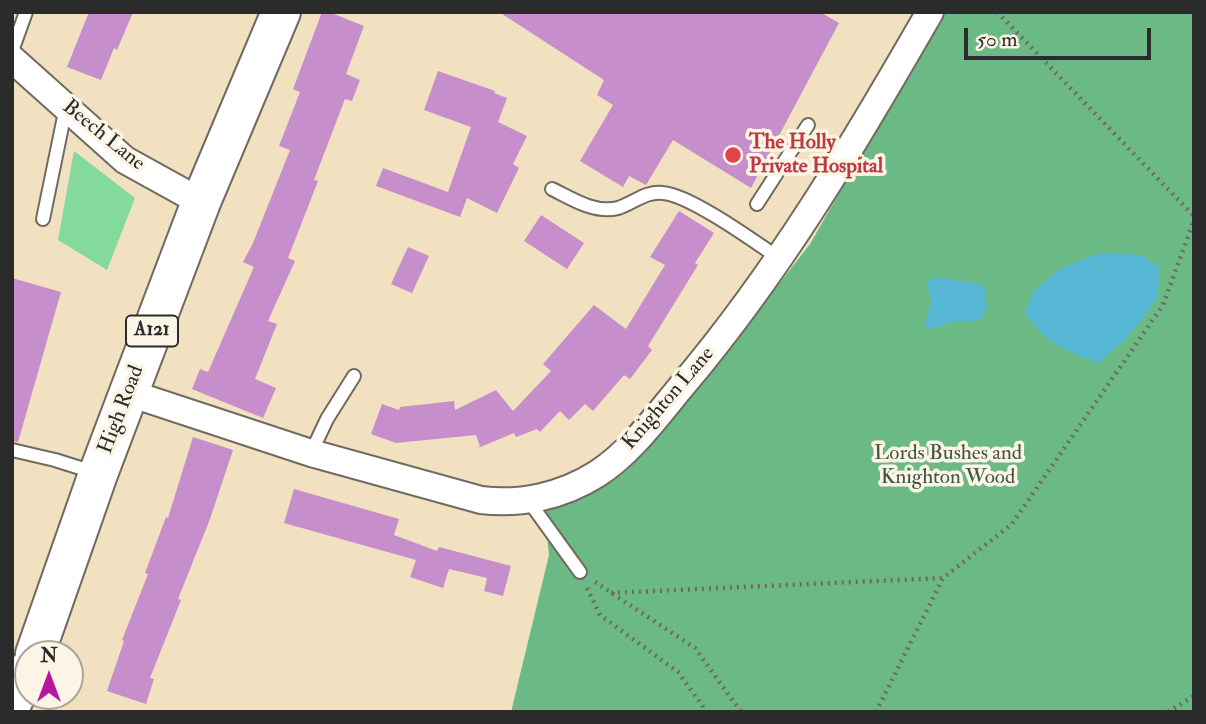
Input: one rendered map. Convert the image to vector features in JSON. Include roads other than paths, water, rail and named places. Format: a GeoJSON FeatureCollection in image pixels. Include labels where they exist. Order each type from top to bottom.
{"type":"FeatureCollection","features":[{"type":"Feature","properties":{"kind":"main road","name":"High Road"},"geometry":{"type":"LineString","coordinates":[[36,640],[201,202],[281,12]]}},
{"type":"Feature","properties":{"kind":"street","name":"Knighton Lane"},"geometry":{"type":"LineString","coordinates":[[128,393],[312,453],[481,500],[504,503],[528,500],[556,493],[597,474],[631,447],[724,337],[780,259],[930,12]]}},
{"type":"Feature","properties":{"kind":"street","name":"Beech Lane"},"geometry":{"type":"LineString","coordinates":[[12,59],[125,160],[201,202]]}},
{"type":"Feature","properties":{"kind":"lane"},"geometry":{"type":"LineString","coordinates":[[12,51],[26,12]]}},
{"type":"Feature","properties":{"kind":"lane"},"geometry":{"type":"LineString","coordinates":[[43,219],[66,107]]}},
{"type":"Feature","properties":{"kind":"lane"},"geometry":{"type":"LineString","coordinates":[[757,204],[808,125]]}},
{"type":"Feature","properties":{"kind":"lane"},"geometry":{"type":"LineString","coordinates":[[552,189],[590,208],[617,208],[644,194],[664,193],[684,198],[780,259]]}},
{"type":"Feature","properties":{"kind":"lane"},"geometry":{"type":"LineString","coordinates":[[312,453],[327,419],[354,376]]}},
{"type":"Feature","properties":{"kind":"lane"},"geometry":{"type":"LineString","coordinates":[[12,450],[98,474]]}},
{"type":"Feature","properties":{"kind":"lane"},"geometry":{"type":"LineString","coordinates":[[528,500],[579,572]]}},
{"type":"Feature","properties":{"kind":"water"},"geometry":{"type":"Polygon","coordinates":[[[1099,253],[1142,255],[1159,267],[1158,297],[1129,336],[1099,363],[1049,340],[1025,313],[1033,292],[1060,269],[1099,253]]]}},
{"type":"Feature","properties":{"kind":"water"},"geometry":{"type":"Polygon","coordinates":[[[934,277],[978,284],[985,288],[987,307],[982,318],[969,322],[951,322],[928,330],[925,321],[932,301],[926,283],[934,277]]]}},
{"type":"Feature","properties":{"kind":"place","name":"The Holly Private Hospital"},"geometry":{"type":"Point","coordinates":[733,155]}},
{"type":"Feature","properties":{"kind":"park label","name":"Lords Bushes and Knighton Wood"},"geometry":{"type":"Point","coordinates":[948,466]}}]}
